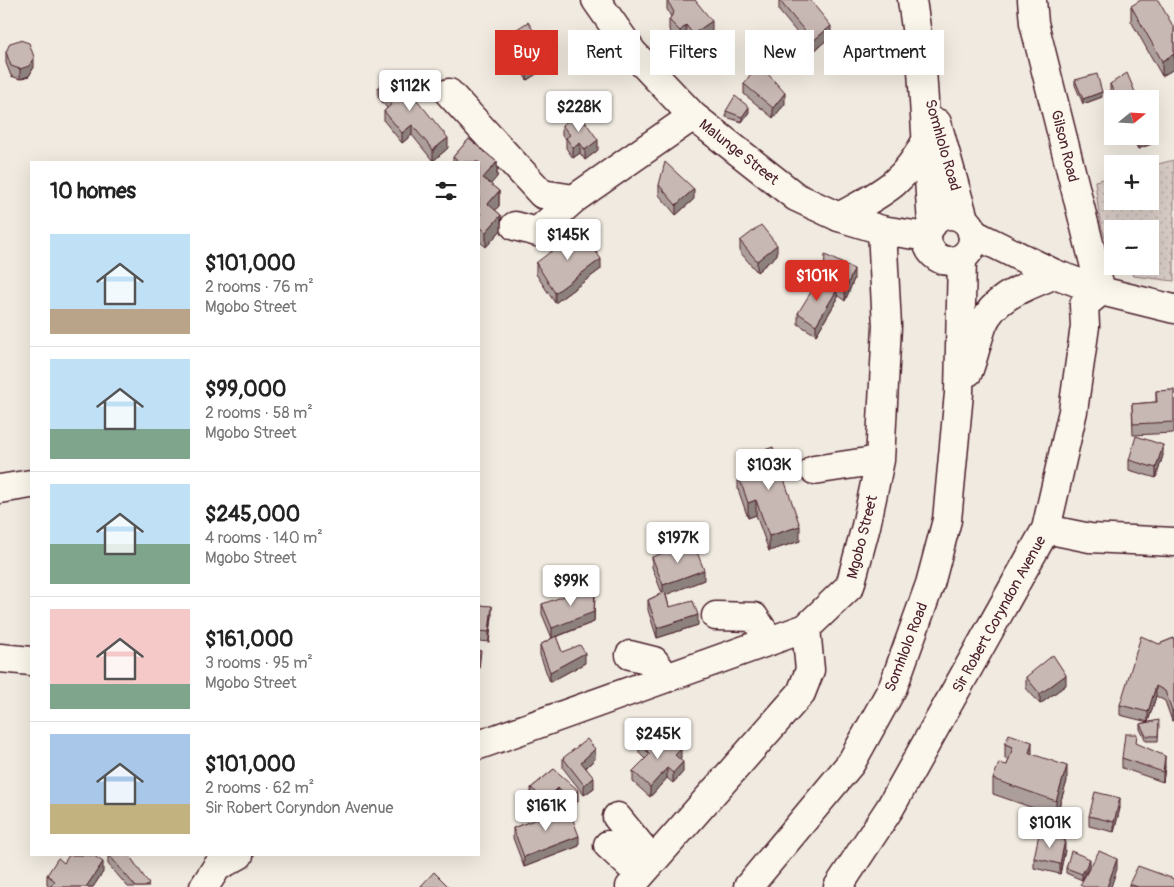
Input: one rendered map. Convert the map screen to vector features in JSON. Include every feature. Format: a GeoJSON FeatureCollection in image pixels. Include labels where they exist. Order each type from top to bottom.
{"type":"FeatureCollection","features":[{"type":"Feature","properties":{"kind":"street","name":"Malunge Street"},"geometry":{"type":"LineString","coordinates":[[596,0],[634,53],[693,116],[796,197],[839,217],[882,230],[952,240],[1101,290],[1174,309]]}},
{"type":"Feature","properties":{"kind":"street","name":"Somhlolo Road"},"geometry":{"type":"LineString","coordinates":[[912,0],[916,30]]}},
{"type":"Feature","properties":{"kind":"street","name":"Gilson Road"},"geometry":{"type":"LineString","coordinates":[[1032,0],[1034,22],[1101,290]]}},
{"type":"Feature","properties":{"kind":"street","name":"Somhlolo Road"},"geometry":{"type":"LineString","coordinates":[[922,75],[926,141],[952,240]]}},
{"type":"Feature","properties":{"kind":"street","name":"Somhlolo Road"},"geometry":{"type":"LineString","coordinates":[[748,887],[851,763],[893,687],[930,584],[947,520],[959,393],[959,364],[952,240],[923,75]]}},
{"type":"Feature","properties":{"kind":"street"},"geometry":{"type":"LineString","coordinates":[[449,93],[542,194],[574,199]]}},
{"type":"Feature","properties":{"kind":"street"},"geometry":{"type":"LineString","coordinates":[[515,226],[537,232],[574,199],[693,116]]}},
{"type":"Feature","properties":{"kind":"street"},"geometry":{"type":"LineString","coordinates":[[839,217],[898,182],[914,164],[926,141]]}},
{"type":"Feature","properties":{"kind":"street","name":"Mgobo Street"},"geometry":{"type":"LineString","coordinates":[[480,745],[806,628],[850,586],[866,526],[880,460],[887,326],[882,230]]}},
{"type":"Feature","properties":{"kind":"street"},"geometry":{"type":"LineString","coordinates":[[959,393],[984,322],[995,306],[1006,296],[1045,270]]}},
{"type":"Feature","properties":{"kind":"street","name":"Sir Robert Coryndon Avenue"},"geometry":{"type":"LineString","coordinates":[[838,887],[890,808],[1046,529],[1072,411],[1085,326],[1084,305],[1101,290]]}},
{"type":"Feature","properties":{"kind":"street"},"geometry":{"type":"LineString","coordinates":[[814,470],[880,460]]}},
{"type":"Feature","properties":{"kind":"street"},"geometry":{"type":"LineString","coordinates":[[0,489],[30,484]]}},
{"type":"Feature","properties":{"kind":"street"},"geometry":{"type":"LineString","coordinates":[[1046,529],[1090,538],[1174,542]]}},
{"type":"Feature","properties":{"kind":"street"},"geometry":{"type":"LineString","coordinates":[[716,616],[754,617],[770,641]]}},
{"type":"Feature","properties":{"kind":"street"},"geometry":{"type":"LineString","coordinates":[[641,874],[801,693],[810,670],[806,628]]}},
{"type":"Feature","properties":{"kind":"street"},"geometry":{"type":"LineString","coordinates":[[630,655],[654,661],[667,678]]}},
{"type":"Feature","properties":{"kind":"street"},"geometry":{"type":"LineString","coordinates":[[0,658],[30,661]]}},
{"type":"Feature","properties":{"kind":"street"},"geometry":{"type":"LineString","coordinates":[[617,817],[641,874]]}},
{"type":"Feature","properties":{"kind":"street"},"geometry":{"type":"LineString","coordinates":[[608,845],[641,874]]}},
{"type":"Feature","properties":{"kind":"street"},"geometry":{"type":"LineString","coordinates":[[204,887],[216,867],[236,856]]}},
{"type":"Feature","properties":{"kind":"shaded area"},"geometry":{"type":"Polygon","coordinates":[[[1174,160],[1174,281],[1133,275],[1159,275],[1159,220],[1104,220],[1104,236],[1098,208],[1095,181],[1104,179],[1104,210],[1159,210],[1159,164],[1174,160]]]}},
{"type":"Feature","properties":{"kind":"building"},"geometry":{"type":"Polygon","coordinates":[[[667,0],[695,0],[712,21],[699,30],[690,30],[686,25],[679,30],[669,20],[674,12],[667,0]]]}},
{"type":"Feature","properties":{"kind":"building"},"geometry":{"type":"Polygon","coordinates":[[[779,0],[810,0],[831,26],[814,40],[814,30],[804,30],[779,0]]]}},
{"type":"Feature","properties":{"kind":"building"},"geometry":{"type":"Polygon","coordinates":[[[1141,0],[1158,0],[1174,26],[1174,54],[1162,61],[1131,6],[1141,0]]]}},
{"type":"Feature","properties":{"kind":"building"},"geometry":{"type":"Polygon","coordinates":[[[528,22],[533,30],[515,30],[528,22]]]}},
{"type":"Feature","properties":{"kind":"building"},"geometry":{"type":"Polygon","coordinates":[[[20,40],[29,43],[34,57],[29,66],[20,69],[11,66],[6,52],[10,43],[20,40]]]}},
{"type":"Feature","properties":{"kind":"building"},"geometry":{"type":"Polygon","coordinates":[[[395,73],[448,138],[433,150],[412,125],[402,133],[384,111],[392,104],[378,87],[395,73]]]}},
{"type":"Feature","properties":{"kind":"building"},"geometry":{"type":"Polygon","coordinates":[[[1127,73],[1134,90],[1113,90],[1110,84],[1127,73]]]}},
{"type":"Feature","properties":{"kind":"building"},"geometry":{"type":"Polygon","coordinates":[[[1097,74],[1102,92],[1083,99],[1075,80],[1097,74]]]}},
{"type":"Feature","properties":{"kind":"building"},"geometry":{"type":"Polygon","coordinates":[[[750,75],[769,75],[785,93],[773,108],[744,84],[750,75]]]}},
{"type":"Feature","properties":{"kind":"building"},"geometry":{"type":"Polygon","coordinates":[[[735,96],[749,107],[742,117],[726,111],[735,96]]]}},
{"type":"Feature","properties":{"kind":"building"},"geometry":{"type":"Polygon","coordinates":[[[579,113],[598,140],[585,150],[580,143],[573,148],[566,138],[570,135],[562,125],[579,113]]]}},
{"type":"Feature","properties":{"kind":"building"},"geometry":{"type":"Polygon","coordinates":[[[469,139],[497,162],[483,178],[499,191],[488,204],[501,215],[486,232],[480,227],[480,161],[458,161],[453,157],[469,139]]]}},
{"type":"Feature","properties":{"kind":"building"},"geometry":{"type":"Polygon","coordinates":[[[665,162],[694,189],[676,205],[659,185],[665,162]]]}},
{"type":"Feature","properties":{"kind":"building"},"geometry":{"type":"Polygon","coordinates":[[[761,225],[777,245],[757,261],[740,241],[761,225]]]}},
{"type":"Feature","properties":{"kind":"building"},"geometry":{"type":"Polygon","coordinates":[[[580,229],[601,259],[555,293],[536,263],[580,229]]]}},
{"type":"Feature","properties":{"kind":"building"},"geometry":{"type":"Polygon","coordinates":[[[825,255],[854,269],[845,291],[824,273],[825,255]]]}},
{"type":"Feature","properties":{"kind":"building"},"geometry":{"type":"Polygon","coordinates":[[[819,279],[837,290],[816,325],[798,313],[819,279]]]}},
{"type":"Feature","properties":{"kind":"building"},"geometry":{"type":"Polygon","coordinates":[[[1174,390],[1174,422],[1133,424],[1132,404],[1157,402],[1156,391],[1174,390]]]}},
{"type":"Feature","properties":{"kind":"building"},"geometry":{"type":"Polygon","coordinates":[[[1136,436],[1163,445],[1156,468],[1129,460],[1136,436]]]}},
{"type":"Feature","properties":{"kind":"building"},"geometry":{"type":"Polygon","coordinates":[[[773,447],[800,526],[769,536],[756,500],[748,503],[738,474],[747,472],[742,458],[773,447]]]}},
{"type":"Feature","properties":{"kind":"building"},"geometry":{"type":"Polygon","coordinates":[[[693,542],[704,570],[663,585],[652,557],[693,542]]]}},
{"type":"Feature","properties":{"kind":"building"},"geometry":{"type":"Polygon","coordinates":[[[595,585],[594,612],[552,628],[542,604],[595,585]]]}},
{"type":"Feature","properties":{"kind":"building"},"geometry":{"type":"Polygon","coordinates":[[[665,592],[669,607],[693,601],[698,615],[657,628],[648,600],[665,592]]]}},
{"type":"Feature","properties":{"kind":"building"},"geometry":{"type":"Polygon","coordinates":[[[480,605],[492,606],[489,632],[480,631],[480,605]]]}},
{"type":"Feature","properties":{"kind":"building"},"geometry":{"type":"Polygon","coordinates":[[[556,636],[562,652],[580,645],[585,653],[550,672],[540,645],[556,636]]]}},
{"type":"Feature","properties":{"kind":"building"},"geometry":{"type":"Polygon","coordinates":[[[1141,636],[1159,644],[1174,638],[1174,710],[1172,711],[1165,691],[1156,686],[1148,712],[1120,705],[1141,636]]]}},
{"type":"Feature","properties":{"kind":"building"},"geometry":{"type":"Polygon","coordinates":[[[1053,655],[1066,675],[1040,694],[1026,677],[1053,655]]]}},
{"type":"Feature","properties":{"kind":"building"},"geometry":{"type":"Polygon","coordinates":[[[1159,720],[1158,736],[1146,736],[1140,724],[1159,720]]]}},
{"type":"Feature","properties":{"kind":"building"},"geometry":{"type":"Polygon","coordinates":[[[648,734],[662,747],[670,739],[681,749],[675,755],[683,762],[673,773],[667,768],[650,787],[633,771],[650,754],[639,743],[648,734]]]}},
{"type":"Feature","properties":{"kind":"building"},"geometry":{"type":"Polygon","coordinates":[[[1009,734],[1032,742],[1029,753],[1067,766],[1056,801],[993,779],[999,763],[1007,765],[1013,747],[1005,744],[1009,734]]]}},
{"type":"Feature","properties":{"kind":"building"},"geometry":{"type":"Polygon","coordinates":[[[1125,734],[1137,734],[1136,743],[1165,756],[1163,772],[1122,758],[1125,734]]]}},
{"type":"Feature","properties":{"kind":"building"},"geometry":{"type":"Polygon","coordinates":[[[587,739],[595,749],[581,762],[594,778],[584,785],[563,758],[587,739]]]}},
{"type":"Feature","properties":{"kind":"building"},"geometry":{"type":"Polygon","coordinates":[[[554,769],[578,790],[570,800],[558,788],[546,800],[531,788],[554,769]]]}},
{"type":"Feature","properties":{"kind":"building"},"geometry":{"type":"Polygon","coordinates":[[[1095,792],[1120,798],[1114,822],[1089,816],[1095,792]]]}},
{"type":"Feature","properties":{"kind":"building"},"geometry":{"type":"Polygon","coordinates":[[[568,807],[579,836],[524,857],[513,828],[568,807]]]}},
{"type":"Feature","properties":{"kind":"building"},"geometry":{"type":"Polygon","coordinates":[[[1079,813],[1076,829],[1047,824],[1051,816],[1079,813]]]}},
{"type":"Feature","properties":{"kind":"building"},"geometry":{"type":"Polygon","coordinates":[[[1039,834],[1065,840],[1060,864],[1034,858],[1039,834]]]}},
{"type":"Feature","properties":{"kind":"building"},"geometry":{"type":"Polygon","coordinates":[[[1071,851],[1090,859],[1082,874],[1066,868],[1071,851]]]}},
{"type":"Feature","properties":{"kind":"building"},"geometry":{"type":"Polygon","coordinates":[[[1099,851],[1117,859],[1107,887],[1084,887],[1080,885],[1099,851]]]}},
{"type":"Feature","properties":{"kind":"building"},"geometry":{"type":"Polygon","coordinates":[[[68,856],[94,856],[103,862],[86,887],[50,887],[55,881],[47,875],[58,858],[64,863],[68,856]]]}},
{"type":"Feature","properties":{"kind":"building"},"geometry":{"type":"Polygon","coordinates":[[[110,856],[130,856],[149,884],[145,887],[136,887],[110,856]]]}},
{"type":"Feature","properties":{"kind":"building"},"geometry":{"type":"Polygon","coordinates":[[[1138,866],[1174,879],[1174,887],[1138,887],[1129,884],[1138,866]]]}},
{"type":"Feature","properties":{"kind":"building"},"geometry":{"type":"Polygon","coordinates":[[[434,872],[449,887],[420,887],[434,872]]]}}]}
